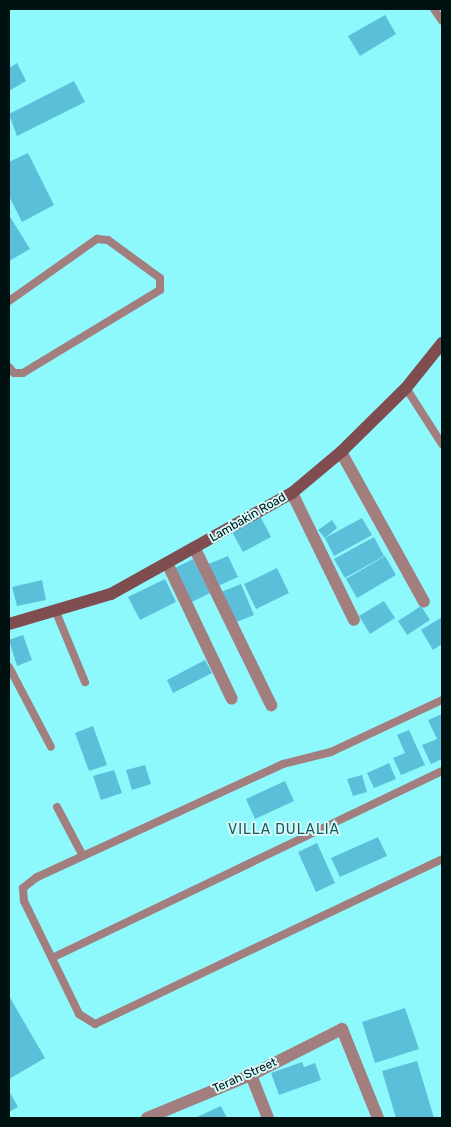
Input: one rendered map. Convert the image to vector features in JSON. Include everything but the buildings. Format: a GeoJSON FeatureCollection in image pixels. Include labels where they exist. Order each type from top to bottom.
{"type":"FeatureCollection","features":[{"type":"Feature","properties":{"kind":"main road","name":"Lambakin Road"},"geometry":{"type":"LineString","coordinates":[[9,624],[56,612],[111,594],[168,565],[292,493],[341,452],[406,388],[442,343]]}},
{"type":"Feature","properties":{"kind":"street"},"geometry":{"type":"LineString","coordinates":[[341,452],[424,602]]}},
{"type":"Feature","properties":{"kind":"street"},"geometry":{"type":"LineString","coordinates":[[292,493],[354,620]]}},
{"type":"Feature","properties":{"kind":"street"},"geometry":{"type":"LineString","coordinates":[[195,549],[271,705]]}},
{"type":"Feature","properties":{"kind":"street"},"geometry":{"type":"LineString","coordinates":[[168,565],[232,699]]}},
{"type":"Feature","properties":{"kind":"street","name":"Terah Street"},"geometry":{"type":"LineString","coordinates":[[147,1118],[251,1075],[342,1029],[378,1118]]}},
{"type":"Feature","properties":{"kind":"street"},"geometry":{"type":"LineString","coordinates":[[251,1075],[268,1118]]}},
{"type":"Feature","properties":{"kind":"lane"},"geometry":{"type":"LineString","coordinates":[[434,9],[442,21]]}},
{"type":"Feature","properties":{"kind":"lane"},"geometry":{"type":"LineString","coordinates":[[9,302],[97,239],[108,240],[160,278],[160,290],[23,374],[14,373],[9,367]]}},
{"type":"Feature","properties":{"kind":"lane"},"geometry":{"type":"LineString","coordinates":[[406,388],[442,444]]}},
{"type":"Feature","properties":{"kind":"lane"},"geometry":{"type":"LineString","coordinates":[[56,612],[85,682]]}},
{"type":"Feature","properties":{"kind":"lane"},"geometry":{"type":"LineString","coordinates":[[9,667],[51,747]]}},
{"type":"Feature","properties":{"kind":"lane"},"geometry":{"type":"LineString","coordinates":[[442,700],[331,752],[283,764],[83,856],[23,888],[24,900],[54,957],[79,1014],[94,1024],[442,859]]}},
{"type":"Feature","properties":{"kind":"lane"},"geometry":{"type":"LineString","coordinates":[[54,957],[442,771]]}},
{"type":"Feature","properties":{"kind":"lane"},"geometry":{"type":"LineString","coordinates":[[57,807],[83,856]]}},
{"type":"Feature","properties":{"kind":"district","name":"VILLA DULALIA"},"geometry":{"type":"Point","coordinates":[284,830]}}]}
